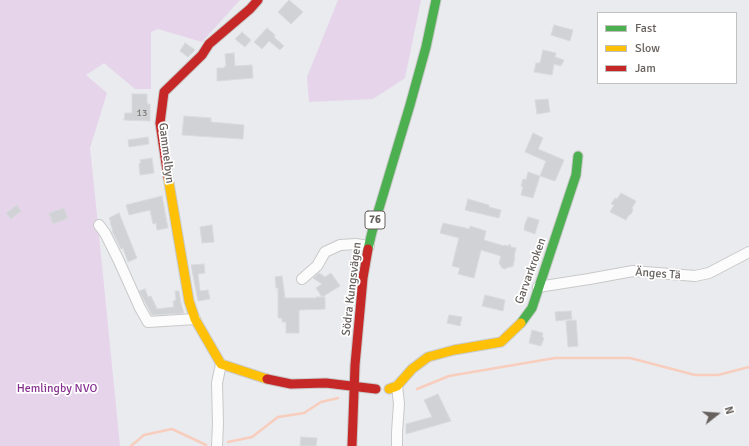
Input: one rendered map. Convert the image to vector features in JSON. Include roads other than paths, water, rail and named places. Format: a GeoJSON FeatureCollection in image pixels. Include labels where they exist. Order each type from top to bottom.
{"type":"FeatureCollection","features":[{"type":"Feature","properties":{"kind":"street","name":"Gammelbyn"},"geometry":{"type":"LineString","coordinates":[[221,364],[195,319],[189,301],[160,122],[164,92],[202,55],[209,44],[250,9],[258,0]]}},
{"type":"Feature","properties":{"kind":"street","name":"Södra Kungsvägen"},"geometry":{"type":"LineString","coordinates":[[352,446],[360,307],[363,278],[369,246],[426,47],[436,0]]}},
{"type":"Feature","properties":{"kind":"street","name":"Garvarkroken"},"geometry":{"type":"LineString","coordinates":[[393,388],[412,369],[428,357],[454,350],[501,342],[519,326],[532,308],[576,175],[578,156]]}},
{"type":"Feature","properties":{"kind":"street"},"geometry":{"type":"LineString","coordinates":[[99,225],[105,233],[148,322],[195,319]]}},
{"type":"Feature","properties":{"kind":"street"},"geometry":{"type":"LineString","coordinates":[[302,279],[317,266],[325,252],[340,246],[356,244],[369,246]]}},
{"type":"Feature","properties":{"kind":"street","name":"Änges Tä"},"geometry":{"type":"LineString","coordinates":[[538,287],[633,271],[695,276],[709,273],[749,252]]}},
{"type":"Feature","properties":{"kind":"street"},"geometry":{"type":"LineString","coordinates":[[217,446],[217,383],[221,364],[267,379],[291,384],[326,383],[376,388]]}},
{"type":"Feature","properties":{"kind":"street"},"geometry":{"type":"LineString","coordinates":[[393,388],[399,404],[397,446]]}},
{"type":"Feature","properties":{"kind":"waterway"},"geometry":{"type":"LineString","coordinates":[[417,389],[449,376],[555,358],[630,358],[695,375],[718,375],[749,367]]}},
{"type":"Feature","properties":{"kind":"waterway"},"geometry":{"type":"LineString","coordinates":[[228,442],[252,437],[278,417],[304,413],[321,402],[338,398]]}},
{"type":"Feature","properties":{"kind":"waterway"},"geometry":{"type":"LineString","coordinates":[[131,446],[144,435],[172,429],[206,445]]}},
{"type":"Feature","properties":{"kind":"park label","name":"Hemlingby NVO"},"geometry":{"type":"Point","coordinates":[57,389]}}]}
